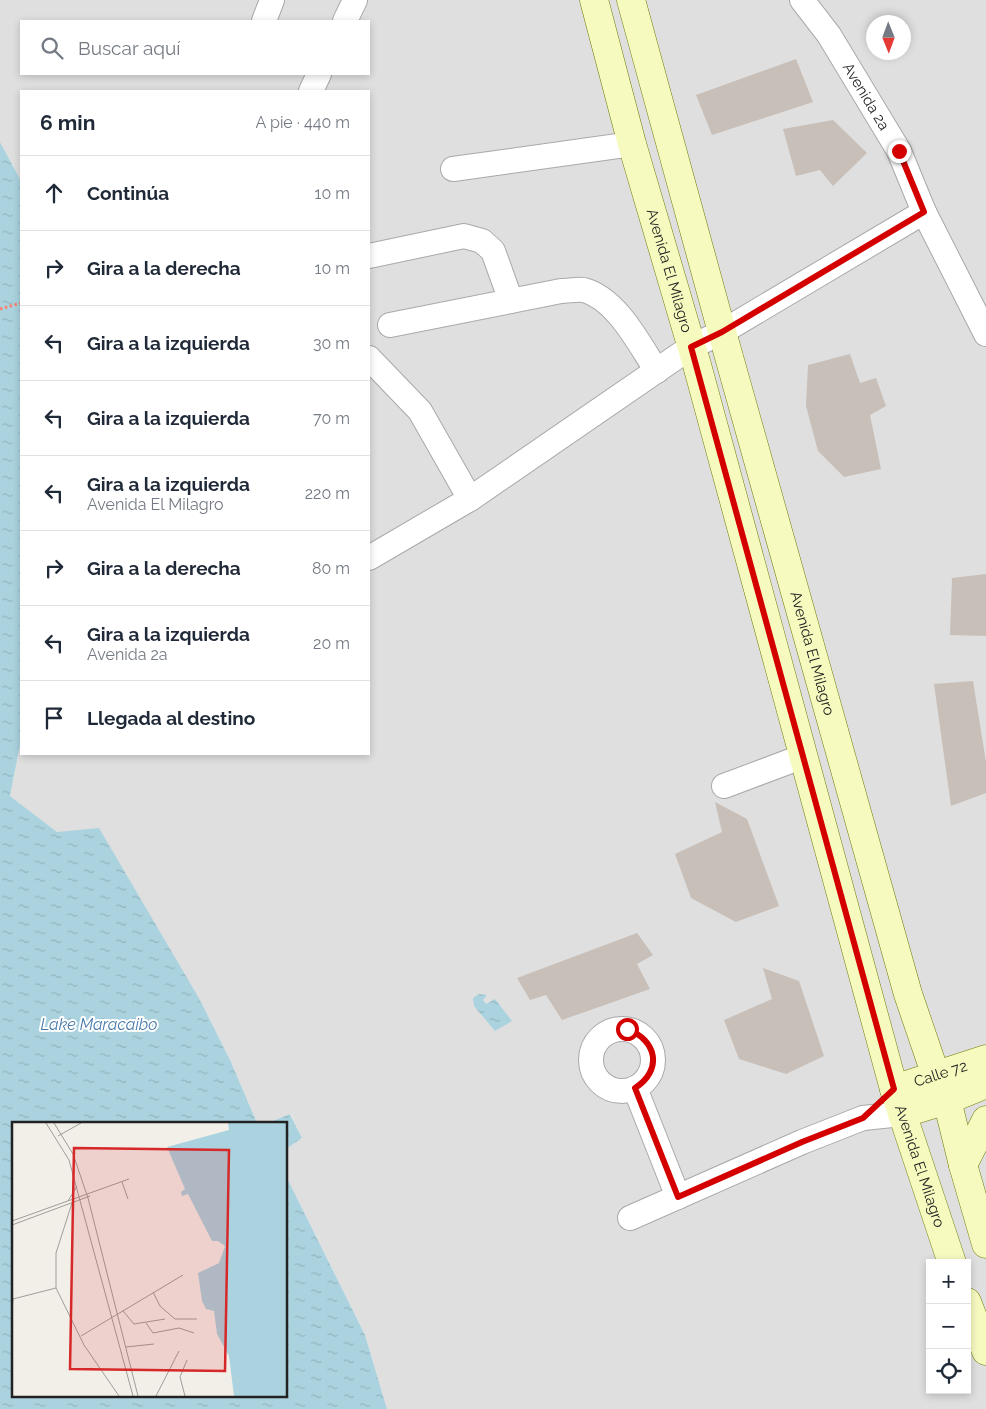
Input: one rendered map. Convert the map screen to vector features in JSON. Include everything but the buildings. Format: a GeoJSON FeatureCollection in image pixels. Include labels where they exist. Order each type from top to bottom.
{"type":"FeatureCollection","features":[{"type":"Feature","properties":{"kind":"main road","name":"Avenida El Milagro"},"geometry":{"type":"LineString","coordinates":[[594,0],[632,144],[691,347],[898,1101],[951,1259]]}},
{"type":"Feature","properties":{"kind":"main road","name":"Avenida El Milagro"},"geometry":{"type":"LineString","coordinates":[[631,0],[908,994],[942,1088],[986,1244]]}},
{"type":"Feature","properties":{"kind":"main road","name":"Calle 72"},"geometry":{"type":"LineString","coordinates":[[942,1088],[986,1059]]}},
{"type":"Feature","properties":{"kind":"main road","name":"Calle 72"},"geometry":{"type":"LineString","coordinates":[[898,1101],[942,1088],[986,1084]]}},
{"type":"Feature","properties":{"kind":"main road"},"geometry":{"type":"LineString","coordinates":[[963,1165],[986,1120]]}},
{"type":"Feature","properties":{"kind":"main road"},"geometry":{"type":"LineString","coordinates":[[968,1304],[986,1351]]}},
{"type":"Feature","properties":{"kind":"street"},"geometry":{"type":"LineString","coordinates":[[264,20],[272,0]]}},
{"type":"Feature","properties":{"kind":"street"},"geometry":{"type":"LineString","coordinates":[[345,20],[355,0]]}},
{"type":"Feature","properties":{"kind":"street","name":"Avenida 2a"},"geometry":{"type":"LineString","coordinates":[[802,0],[829,35],[899,151],[924,212],[986,334]]}},
{"type":"Feature","properties":{"kind":"street"},"geometry":{"type":"LineString","coordinates":[[312,90],[319,75]]}},
{"type":"Feature","properties":{"kind":"street"},"geometry":{"type":"LineString","coordinates":[[452,169],[632,144]]}},
{"type":"Feature","properties":{"kind":"street"},"geometry":{"type":"LineString","coordinates":[[370,557],[470,499],[691,347],[722,332],[924,212]]}},
{"type":"Feature","properties":{"kind":"street"},"geometry":{"type":"LineString","coordinates":[[370,256],[464,236],[482,241],[493,251],[510,301]]}},
{"type":"Feature","properties":{"kind":"street"},"geometry":{"type":"LineString","coordinates":[[390,325],[561,291],[583,290],[602,297],[615,309],[657,371]]}},
{"type":"Feature","properties":{"kind":"street"},"geometry":{"type":"LineString","coordinates":[[370,359],[420,411],[470,499]]}},
{"type":"Feature","properties":{"kind":"street"},"geometry":{"type":"LineString","coordinates":[[724,786],[804,756]]}},
{"type":"Feature","properties":{"kind":"street"},"geometry":{"type":"LineString","coordinates":[[635,1088],[678,1197]]}},
{"type":"Feature","properties":{"kind":"street"},"geometry":{"type":"LineString","coordinates":[[630,1218],[802,1142],[863,1118],[898,1101]]}},
{"type":"Feature","properties":{"kind":"path"},"geometry":{"type":"LineString","coordinates":[[0,309],[20,303]]}},
{"type":"Feature","properties":{"kind":"shaded area"},"geometry":{"type":"Polygon","coordinates":[[[0,0],[986,0],[986,1409],[387,1409],[365,1335],[288,1180],[288,1148],[302,1138],[291,1114],[271,1122],[257,1122],[231,1062],[200,1000],[57,832],[10,796],[20,745],[20,755],[370,755],[370,90],[20,90],[20,179],[0,142],[0,0]]]}},
{"type":"Feature","properties":{"kind":"water","name":"Lake Maracaibo"},"geometry":{"type":"Polygon","coordinates":[[[0,142],[20,179],[20,745],[10,796],[57,832],[99,828],[200,1000],[231,1062],[257,1122],[12,1122],[12,1396],[288,1396],[288,1180],[365,1335],[387,1409],[0,1409],[0,142]]]}},
{"type":"Feature","properties":{"kind":"water"},"geometry":{"type":"Polygon","coordinates":[[[479,994],[487,995],[483,1000],[486,1004],[495,999],[512,1021],[495,1031],[474,1006],[473,998],[479,994]]]}},
{"type":"Feature","properties":{"kind":"water"},"geometry":{"type":"Polygon","coordinates":[[[290,1114],[302,1138],[288,1148],[288,1122],[270,1122],[290,1114]]]}},
{"type":"Feature","properties":{"kind":"route"},"geometry":{"type":"LineString","coordinates":[[627,1029],[645,1039],[653,1056],[649,1075],[643,1083],[635,1088],[678,1197],[802,1142],[863,1118],[894,1089],[691,347],[722,332],[924,212],[899,151]]}}]}
